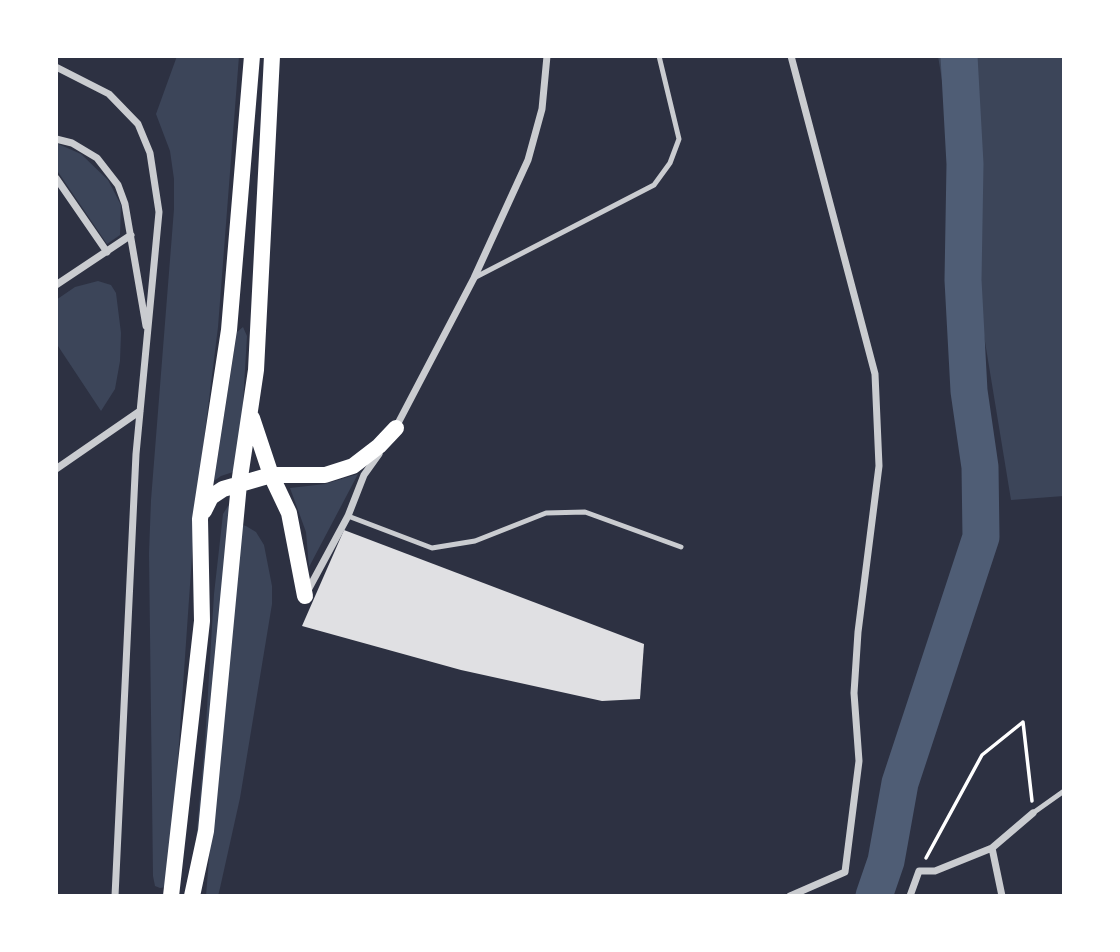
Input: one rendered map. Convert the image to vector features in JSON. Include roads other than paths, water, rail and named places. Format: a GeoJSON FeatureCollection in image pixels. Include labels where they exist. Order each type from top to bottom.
{"type":"FeatureCollection","features":[{"type":"Feature","properties":{"kind":"highway"},"geometry":{"type":"LineString","coordinates":[[172,896],[202,621],[200,519],[229,330],[252,56]]}},
{"type":"Feature","properties":{"kind":"highway"},"geometry":{"type":"LineString","coordinates":[[192,896],[206,831],[239,484],[256,370],[272,56]]}},
{"type":"Feature","properties":{"kind":"highway"},"geometry":{"type":"LineString","coordinates":[[251,414],[271,475],[289,513],[305,596]]}},
{"type":"Feature","properties":{"kind":"highway"},"geometry":{"type":"LineString","coordinates":[[200,519],[211,497],[223,489],[271,475],[325,475],[353,466],[379,446],[396,428]]}},
{"type":"Feature","properties":{"kind":"street"},"geometry":{"type":"LineString","coordinates":[[305,596],[348,516],[364,475],[396,428],[474,278],[528,160],[542,109],[547,56]]}},
{"type":"Feature","properties":{"kind":"street"},"geometry":{"type":"LineString","coordinates":[[790,896],[845,872],[859,761],[854,692],[858,632],[879,466],[875,374],[791,56]]}},
{"type":"Feature","properties":{"kind":"street"},"geometry":{"type":"LineString","coordinates":[[56,67],[108,94],[138,124],[150,153],[159,212],[140,411],[115,896]]}},
{"type":"Feature","properties":{"kind":"street"},"geometry":{"type":"LineString","coordinates":[[56,139],[72,143],[97,158],[118,185],[125,204],[148,337]]}},
{"type":"Feature","properties":{"kind":"street"},"geometry":{"type":"LineString","coordinates":[[56,178],[107,252]]}},
{"type":"Feature","properties":{"kind":"street"},"geometry":{"type":"LineString","coordinates":[[56,285],[131,235]]}},
{"type":"Feature","properties":{"kind":"street"},"geometry":{"type":"LineString","coordinates":[[56,469],[140,411]]}},
{"type":"Feature","properties":{"kind":"street"},"geometry":{"type":"LineString","coordinates":[[910,896],[919,871],[935,871],[992,848],[1033,813]]}},
{"type":"Feature","properties":{"kind":"street"},"geometry":{"type":"LineString","coordinates":[[992,848],[1002,896]]}},
{"type":"Feature","properties":{"kind":"lane"},"geometry":{"type":"LineString","coordinates":[[474,278],[654,185],[670,163],[679,139],[659,56]]}},
{"type":"Feature","properties":{"kind":"lane"},"geometry":{"type":"LineString","coordinates":[[348,516],[432,548],[475,541],[546,513],[585,512],[681,547]]}},
{"type":"Feature","properties":{"kind":"lane"},"geometry":{"type":"LineString","coordinates":[[1033,813],[1064,791]]}},
{"type":"Feature","properties":{"kind":"waterway"},"geometry":{"type":"LineString","coordinates":[[874,896],[886,861],[900,783],[981,537],[980,467],[969,391],[963,280],[965,164],[959,56]]}}]}
